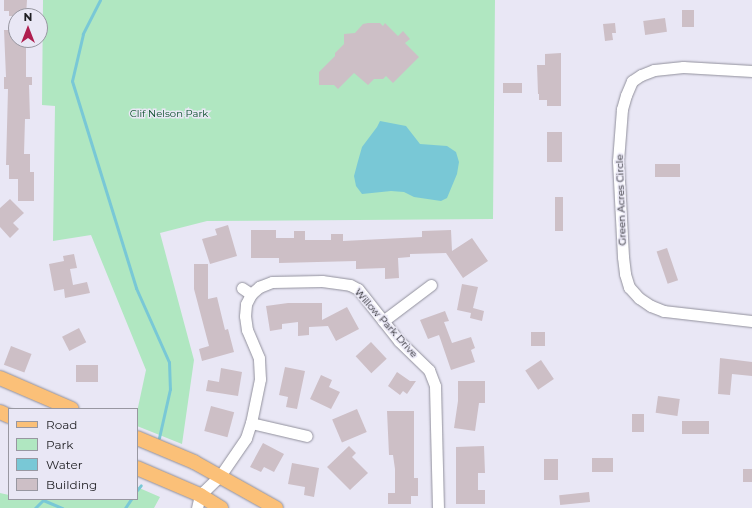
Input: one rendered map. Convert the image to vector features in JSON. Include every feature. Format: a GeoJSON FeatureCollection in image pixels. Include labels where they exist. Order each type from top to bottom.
{"type":"FeatureCollection","features":[{"type":"Feature","properties":{"kind":"main road"},"geometry":{"type":"LineString","coordinates":[[0,378],[70,408]]}},
{"type":"Feature","properties":{"kind":"main road"},"geometry":{"type":"LineString","coordinates":[[138,438],[176,454],[220,476],[276,508]]}},
{"type":"Feature","properties":{"kind":"main road"},"geometry":{"type":"LineString","coordinates":[[138,468],[166,480],[198,502],[221,508]]}},
{"type":"Feature","properties":{"kind":"street","name":"Green Acres Circle"},"geometry":{"type":"LineString","coordinates":[[752,71],[683,67],[654,70],[641,75],[632,81],[622,109],[618,161],[623,256],[625,274],[629,287],[639,298],[651,306],[664,311],[752,321]]}},
{"type":"Feature","properties":{"kind":"street","name":"Willow Park Drive"},"geometry":{"type":"LineString","coordinates":[[251,423],[260,379],[258,358],[247,330],[245,316],[246,291],[272,282],[322,281],[350,285],[358,289],[399,340],[429,370],[435,386],[438,508]]}},
{"type":"Feature","properties":{"kind":"street"},"geometry":{"type":"LineString","coordinates":[[383,321],[431,285]]}},
{"type":"Feature","properties":{"kind":"street"},"geometry":{"type":"LineString","coordinates":[[198,502],[220,476],[246,438],[251,423],[307,436]]}},
{"type":"Feature","properties":{"kind":"green space","name":"Clif Nelson Park"},"geometry":{"type":"Polygon","coordinates":[[[43,0],[495,0],[493,219],[207,221],[160,233],[194,360],[182,444],[138,426],[138,408],[146,370],[91,235],[53,241],[55,106],[42,105],[43,48],[48,48],[48,8],[43,8],[43,0]]]}},
{"type":"Feature","properties":{"kind":"green space"},"geometry":{"type":"Polygon","coordinates":[[[138,487],[160,497],[154,508],[0,508],[0,493],[8,495],[8,500],[138,500],[138,487]]]}},
{"type":"Feature","properties":{"kind":"water"},"geometry":{"type":"Polygon","coordinates":[[[380,121],[406,126],[420,144],[447,146],[456,152],[459,162],[457,174],[447,198],[441,201],[414,197],[404,192],[391,191],[362,194],[356,186],[354,176],[362,147],[380,121]]]}},
{"type":"Feature","properties":{"kind":"building"},"geometry":{"type":"Polygon","coordinates":[[[4,0],[27,0],[26,8],[8,8],[8,11],[4,11],[4,0]]]}},
{"type":"Feature","properties":{"kind":"building"},"geometry":{"type":"Polygon","coordinates":[[[682,10],[694,10],[694,27],[682,27],[682,10]]]}},
{"type":"Feature","properties":{"kind":"building"},"geometry":{"type":"Polygon","coordinates":[[[665,18],[667,32],[645,35],[643,21],[665,18]]]}},
{"type":"Feature","properties":{"kind":"building"},"geometry":{"type":"Polygon","coordinates":[[[380,23],[383,26],[385,23],[398,36],[403,31],[410,39],[405,43],[419,57],[393,83],[386,76],[383,79],[374,79],[368,85],[354,73],[338,89],[334,85],[319,85],[319,72],[335,56],[335,53],[344,44],[344,34],[355,33],[363,24],[380,23]]]}},
{"type":"Feature","properties":{"kind":"building"},"geometry":{"type":"Polygon","coordinates":[[[615,23],[616,33],[612,33],[613,40],[605,41],[603,24],[615,23]]]}},
{"type":"Feature","properties":{"kind":"building"},"geometry":{"type":"Polygon","coordinates":[[[4,30],[8,30],[8,48],[26,48],[26,77],[32,77],[32,85],[29,85],[30,119],[25,119],[24,154],[30,154],[30,172],[34,172],[34,201],[18,201],[18,179],[9,179],[9,165],[6,165],[8,89],[4,89],[4,77],[6,77],[4,30]]]}},
{"type":"Feature","properties":{"kind":"building"},"geometry":{"type":"Polygon","coordinates":[[[561,53],[561,106],[547,106],[547,100],[539,100],[537,65],[545,65],[545,54],[561,53]]]}},
{"type":"Feature","properties":{"kind":"building"},"geometry":{"type":"Polygon","coordinates":[[[503,83],[522,83],[522,93],[503,93],[503,83]]]}},
{"type":"Feature","properties":{"kind":"building"},"geometry":{"type":"Polygon","coordinates":[[[547,132],[562,132],[562,162],[547,162],[547,132]]]}},
{"type":"Feature","properties":{"kind":"building"},"geometry":{"type":"Polygon","coordinates":[[[655,164],[680,164],[680,177],[655,177],[655,164]]]}},
{"type":"Feature","properties":{"kind":"building"},"geometry":{"type":"Polygon","coordinates":[[[555,197],[563,197],[563,231],[555,231],[555,197]]]}},
{"type":"Feature","properties":{"kind":"building"},"geometry":{"type":"Polygon","coordinates":[[[10,199],[24,213],[13,223],[19,229],[10,238],[0,227],[0,208],[10,199]]]}},
{"type":"Feature","properties":{"kind":"building"},"geometry":{"type":"Polygon","coordinates":[[[228,225],[237,256],[210,264],[202,239],[217,235],[215,229],[228,225]]]}},
{"type":"Feature","properties":{"kind":"building"},"geometry":{"type":"Polygon","coordinates":[[[251,230],[276,230],[276,238],[294,238],[294,231],[305,231],[305,240],[331,240],[331,234],[343,234],[343,241],[422,237],[422,231],[451,230],[452,251],[472,238],[488,261],[463,278],[446,253],[410,254],[410,257],[398,258],[399,278],[385,279],[385,268],[356,269],[356,261],[279,263],[279,258],[251,258],[251,230]]]}},
{"type":"Feature","properties":{"kind":"building"},"geometry":{"type":"Polygon","coordinates":[[[667,248],[678,280],[668,284],[657,252],[667,248]]]}},
{"type":"Feature","properties":{"kind":"building"},"geometry":{"type":"Polygon","coordinates":[[[74,254],[77,268],[70,269],[73,285],[87,282],[90,293],[65,298],[64,289],[54,291],[49,264],[64,261],[63,256],[74,254]]]}},
{"type":"Feature","properties":{"kind":"building"},"geometry":{"type":"Polygon","coordinates":[[[194,264],[208,264],[208,299],[217,297],[225,330],[228,329],[234,352],[202,361],[199,349],[209,346],[194,289],[194,264]]]}},
{"type":"Feature","properties":{"kind":"building"},"geometry":{"type":"Polygon","coordinates":[[[462,284],[478,287],[473,308],[484,311],[482,321],[470,318],[471,313],[457,310],[462,284]]]}},
{"type":"Feature","properties":{"kind":"building"},"geometry":{"type":"Polygon","coordinates":[[[288,303],[322,303],[322,320],[347,307],[359,329],[336,341],[328,326],[309,327],[309,335],[298,336],[298,322],[282,324],[282,329],[270,331],[266,306],[288,303]]]}},
{"type":"Feature","properties":{"kind":"building"},"geometry":{"type":"Polygon","coordinates":[[[445,311],[449,321],[444,322],[452,343],[471,337],[475,348],[471,350],[475,362],[451,370],[439,335],[428,339],[420,320],[445,311]]]}},
{"type":"Feature","properties":{"kind":"building"},"geometry":{"type":"Polygon","coordinates":[[[79,328],[86,342],[69,351],[62,337],[79,328]]]}},
{"type":"Feature","properties":{"kind":"building"},"geometry":{"type":"Polygon","coordinates":[[[531,332],[545,332],[545,346],[531,346],[531,332]]]}},
{"type":"Feature","properties":{"kind":"building"},"geometry":{"type":"Polygon","coordinates":[[[371,342],[387,359],[371,373],[356,356],[371,342]]]}},
{"type":"Feature","properties":{"kind":"building"},"geometry":{"type":"Polygon","coordinates":[[[11,346],[32,354],[24,373],[4,365],[11,346]]]}},
{"type":"Feature","properties":{"kind":"building"},"geometry":{"type":"Polygon","coordinates":[[[720,358],[752,362],[752,376],[732,374],[730,395],[718,394],[720,358]]]}},
{"type":"Feature","properties":{"kind":"building"},"geometry":{"type":"Polygon","coordinates":[[[541,360],[554,379],[538,390],[525,371],[541,360]]]}},
{"type":"Feature","properties":{"kind":"building"},"geometry":{"type":"Polygon","coordinates":[[[76,365],[98,365],[98,382],[76,382],[76,365]]]}},
{"type":"Feature","properties":{"kind":"building"},"geometry":{"type":"Polygon","coordinates":[[[285,367],[305,371],[297,409],[286,407],[288,397],[279,395],[285,367]]]}},
{"type":"Feature","properties":{"kind":"building"},"geometry":{"type":"Polygon","coordinates":[[[221,368],[242,372],[238,396],[206,391],[208,380],[219,382],[221,368]]]}},
{"type":"Feature","properties":{"kind":"building"},"geometry":{"type":"Polygon","coordinates":[[[397,372],[410,381],[416,381],[407,394],[403,391],[400,395],[388,386],[397,372]]]}},
{"type":"Feature","properties":{"kind":"building"},"geometry":{"type":"Polygon","coordinates":[[[321,375],[332,380],[329,387],[340,392],[331,409],[310,399],[321,375]]]}},
{"type":"Feature","properties":{"kind":"building"},"geometry":{"type":"Polygon","coordinates":[[[458,381],[485,381],[485,403],[479,403],[475,431],[454,428],[458,401],[458,381]]]}},
{"type":"Feature","properties":{"kind":"building"},"geometry":{"type":"Polygon","coordinates":[[[658,396],[680,399],[677,416],[656,413],[658,396]]]}},
{"type":"Feature","properties":{"kind":"building"},"geometry":{"type":"Polygon","coordinates":[[[211,406],[234,412],[227,437],[204,431],[211,406]]]}},
{"type":"Feature","properties":{"kind":"building"},"geometry":{"type":"Polygon","coordinates":[[[357,409],[367,432],[342,443],[332,420],[357,409]]]}},
{"type":"Feature","properties":{"kind":"building"},"geometry":{"type":"Polygon","coordinates":[[[387,411],[414,411],[414,478],[418,478],[418,496],[411,496],[411,504],[388,504],[388,493],[395,493],[395,469],[393,455],[389,455],[387,411]]]}},
{"type":"Feature","properties":{"kind":"building"},"geometry":{"type":"Polygon","coordinates":[[[632,414],[644,414],[644,432],[632,432],[632,414]]]}},
{"type":"Feature","properties":{"kind":"building"},"geometry":{"type":"Polygon","coordinates":[[[682,421],[709,421],[709,434],[682,434],[682,421]]]}},
{"type":"Feature","properties":{"kind":"building"},"geometry":{"type":"Polygon","coordinates":[[[263,443],[284,454],[274,472],[264,467],[261,472],[250,467],[263,443]]]}},
{"type":"Feature","properties":{"kind":"building"},"geometry":{"type":"Polygon","coordinates":[[[349,446],[356,453],[352,457],[368,473],[350,490],[327,467],[349,446]]]}},
{"type":"Feature","properties":{"kind":"building"},"geometry":{"type":"Polygon","coordinates":[[[484,446],[485,473],[478,473],[478,490],[485,490],[485,504],[456,504],[456,447],[484,446]]]}},
{"type":"Feature","properties":{"kind":"building"},"geometry":{"type":"Polygon","coordinates":[[[592,458],[613,458],[613,472],[592,472],[592,458]]]}},
{"type":"Feature","properties":{"kind":"building"},"geometry":{"type":"Polygon","coordinates":[[[544,459],[558,459],[558,480],[544,480],[544,459]]]}},
{"type":"Feature","properties":{"kind":"building"},"geometry":{"type":"Polygon","coordinates":[[[292,463],[319,468],[314,497],[304,495],[305,487],[288,484],[292,463]]]}},
{"type":"Feature","properties":{"kind":"building"},"geometry":{"type":"Polygon","coordinates":[[[743,469],[752,469],[752,482],[743,482],[743,469]]]}},
{"type":"Feature","properties":{"kind":"building"},"geometry":{"type":"Polygon","coordinates":[[[589,492],[590,502],[560,505],[559,495],[589,492]]]}},
{"type":"Feature","properties":{"kind":"waterway"},"geometry":{"type":"LineString","coordinates":[[100,0],[83,34],[72,81],[136,288],[169,362],[170,389],[159,438]]}},
{"type":"Feature","properties":{"kind":"waterway"},"geometry":{"type":"LineString","coordinates":[[138,489],[141,485]]}},
{"type":"Feature","properties":{"kind":"waterway"},"geometry":{"type":"LineString","coordinates":[[35,508],[43,500],[62,508]]}},
{"type":"Feature","properties":{"kind":"waterway"},"geometry":{"type":"LineString","coordinates":[[125,508],[130,500]]}}]}
